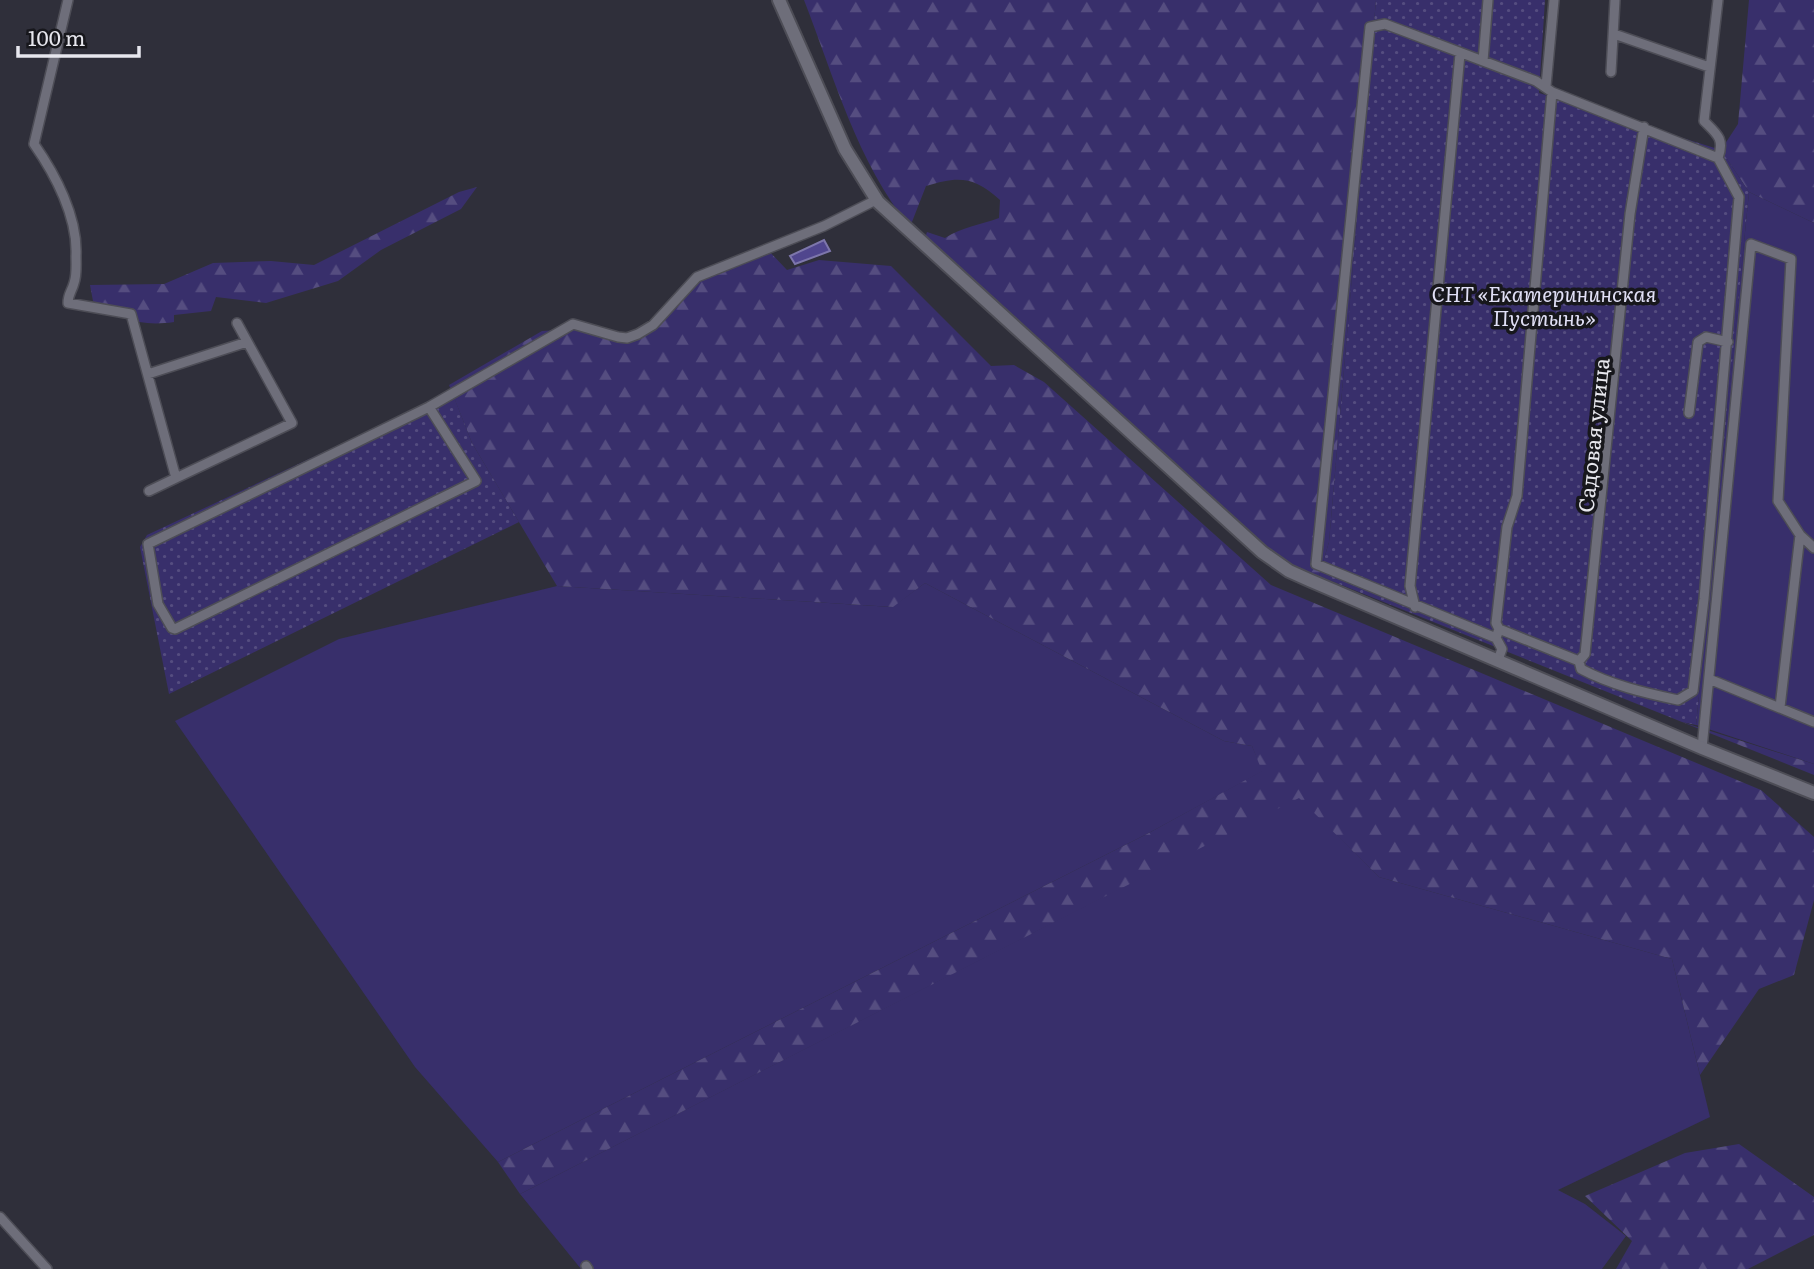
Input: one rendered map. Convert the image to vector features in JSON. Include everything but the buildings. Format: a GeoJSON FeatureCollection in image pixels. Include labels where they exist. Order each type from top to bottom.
{"type":"FeatureCollection","features":[{"type":"Feature","properties":{"kind":"main road"},"geometry":{"type":"LineString","coordinates":[[779,0],[845,149],[876,200],[907,232],[1243,537],[1289,571],[1702,748],[1814,793]]}},
{"type":"Feature","properties":{"kind":"street"},"geometry":{"type":"LineString","coordinates":[[68,0],[34,144],[52,170],[70,218],[77,251],[74,284],[68,293],[68,303],[131,314],[176,478]]}},
{"type":"Feature","properties":{"kind":"street"},"geometry":{"type":"LineString","coordinates":[[1483,61],[1488,0]]}},
{"type":"Feature","properties":{"kind":"street"},"geometry":{"type":"LineString","coordinates":[[1498,660],[1502,649],[1496,623],[1507,527],[1517,496],[1554,0]]}},
{"type":"Feature","properties":{"kind":"street"},"geometry":{"type":"LineString","coordinates":[[1611,72],[1615,0]]}},
{"type":"Feature","properties":{"kind":"street"},"geometry":{"type":"LineString","coordinates":[[1718,0],[1704,121],[1721,138],[1723,144],[1718,158]]}},
{"type":"Feature","properties":{"kind":"street"},"geometry":{"type":"LineString","coordinates":[[1315,564],[1415,607],[1579,661],[1581,669],[1594,676],[1642,692],[1678,700],[1693,691],[1699,656],[1739,197],[1718,158],[1483,61],[1385,24],[1370,27],[1315,564],[1319,584]]}},
{"type":"Feature","properties":{"kind":"street"},"geometry":{"type":"LineString","coordinates":[[1614,33],[1709,67]]}},
{"type":"Feature","properties":{"kind":"street"},"geometry":{"type":"LineString","coordinates":[[1415,607],[1410,586],[1460,54]]}},
{"type":"Feature","properties":{"kind":"street","name":"Садовая улица"},"geometry":{"type":"LineString","coordinates":[[1579,661],[1586,654],[1630,214],[1644,127]]}},
{"type":"Feature","properties":{"kind":"street"},"geometry":{"type":"LineString","coordinates":[[429,407],[476,481],[175,629],[172,628],[158,604],[148,544],[429,407],[573,324],[618,337],[627,338],[638,334],[653,326],[697,277],[787,242],[876,200]]}},
{"type":"Feature","properties":{"kind":"street"},"geometry":{"type":"LineString","coordinates":[[1702,748],[1751,244],[1791,259],[1778,501],[1800,535],[1814,548]]}},
{"type":"Feature","properties":{"kind":"street"},"geometry":{"type":"LineString","coordinates":[[149,491],[292,422],[237,323]]}},
{"type":"Feature","properties":{"kind":"street"},"geometry":{"type":"LineString","coordinates":[[1689,413],[1698,342],[1706,337],[1728,342]]}},
{"type":"Feature","properties":{"kind":"street"},"geometry":{"type":"LineString","coordinates":[[148,374],[247,342]]}},
{"type":"Feature","properties":{"kind":"street"},"geometry":{"type":"LineString","coordinates":[[1780,707],[1800,535]]}},
{"type":"Feature","properties":{"kind":"street"},"geometry":{"type":"LineString","coordinates":[[1709,679],[1814,722]]}},
{"type":"Feature","properties":{"kind":"street"},"geometry":{"type":"LineString","coordinates":[[0,1217],[47,1269]]}},
{"type":"Feature","properties":{"kind":"green space"},"geometry":{"type":"Polygon","coordinates":[[[804,0],[1376,0],[1329,542],[1319,576],[1284,564],[1258,545],[925,238],[927,232],[945,238],[999,218],[1000,200],[991,192],[965,180],[926,186],[910,227],[891,202],[861,147],[804,0]]]}},
{"type":"Feature","properties":{"kind":"green space","name":"СНТ «Екатерининская Пустынь»"},"geometry":{"type":"Polygon","coordinates":[[[1376,0],[1545,0],[1539,93],[1721,150],[1749,192],[1696,725],[1682,722],[1319,576],[1329,542],[1376,0]]]}},
{"type":"Feature","properties":{"kind":"green space"},"geometry":{"type":"Polygon","coordinates":[[[1749,0],[1814,0],[1814,223],[1749,192],[1721,150],[1738,124],[1749,0]]]}},
{"type":"Feature","properties":{"kind":"green space"},"geometry":{"type":"Polygon","coordinates":[[[477,187],[461,209],[381,250],[338,281],[266,303],[216,297],[211,311],[174,315],[174,322],[151,323],[122,317],[93,301],[90,285],[164,284],[213,263],[271,261],[314,265],[459,192],[477,187]]]}},
{"type":"Feature","properties":{"kind":"green space"},"geometry":{"type":"Polygon","coordinates":[[[1749,192],[1814,223],[1814,764],[1696,725],[1749,192]]]}},
{"type":"Feature","properties":{"kind":"green space"},"geometry":{"type":"Polygon","coordinates":[[[766,248],[787,270],[819,260],[891,266],[991,366],[1014,365],[1044,382],[1271,585],[1761,790],[1814,837],[1814,900],[1794,975],[1759,989],[1700,1075],[1672,959],[1379,877],[1299,798],[520,1194],[498,1162],[1147,834],[1262,771],[1252,746],[1224,741],[925,583],[893,607],[557,586],[472,443],[449,385],[542,331],[576,329],[619,337],[654,324],[698,280],[766,248]]]}},
{"type":"Feature","properties":{"kind":"green space"},"geometry":{"type":"Polygon","coordinates":[[[452,392],[472,443],[519,522],[169,694],[140,547],[147,535],[452,392]]]}},
{"type":"Feature","properties":{"kind":"green space"},"geometry":{"type":"Polygon","coordinates":[[[925,583],[1224,741],[1252,746],[1263,771],[1147,834],[498,1162],[415,1067],[175,721],[339,639],[557,586],[892,607],[925,583]]]}},
{"type":"Feature","properties":{"kind":"green space"},"geometry":{"type":"Polygon","coordinates":[[[1682,722],[1814,764],[1814,775],[1682,722]]]}},
{"type":"Feature","properties":{"kind":"green space"},"geometry":{"type":"Polygon","coordinates":[[[1299,797],[1379,877],[1672,959],[1710,1117],[1558,1190],[1585,1204],[1626,1236],[1602,1269],[581,1269],[520,1194],[1299,797]]]}},
{"type":"Feature","properties":{"kind":"green space"},"geometry":{"type":"Polygon","coordinates":[[[1739,1144],[1814,1197],[1814,1235],[1748,1269],[1616,1269],[1632,1241],[1585,1196],[1685,1153],[1739,1144]]]}},
{"type":"Feature","properties":{"kind":"shaded area"},"geometry":{"type":"Polygon","coordinates":[[[824,240],[830,251],[795,264],[790,256],[824,240]]]}}]}
